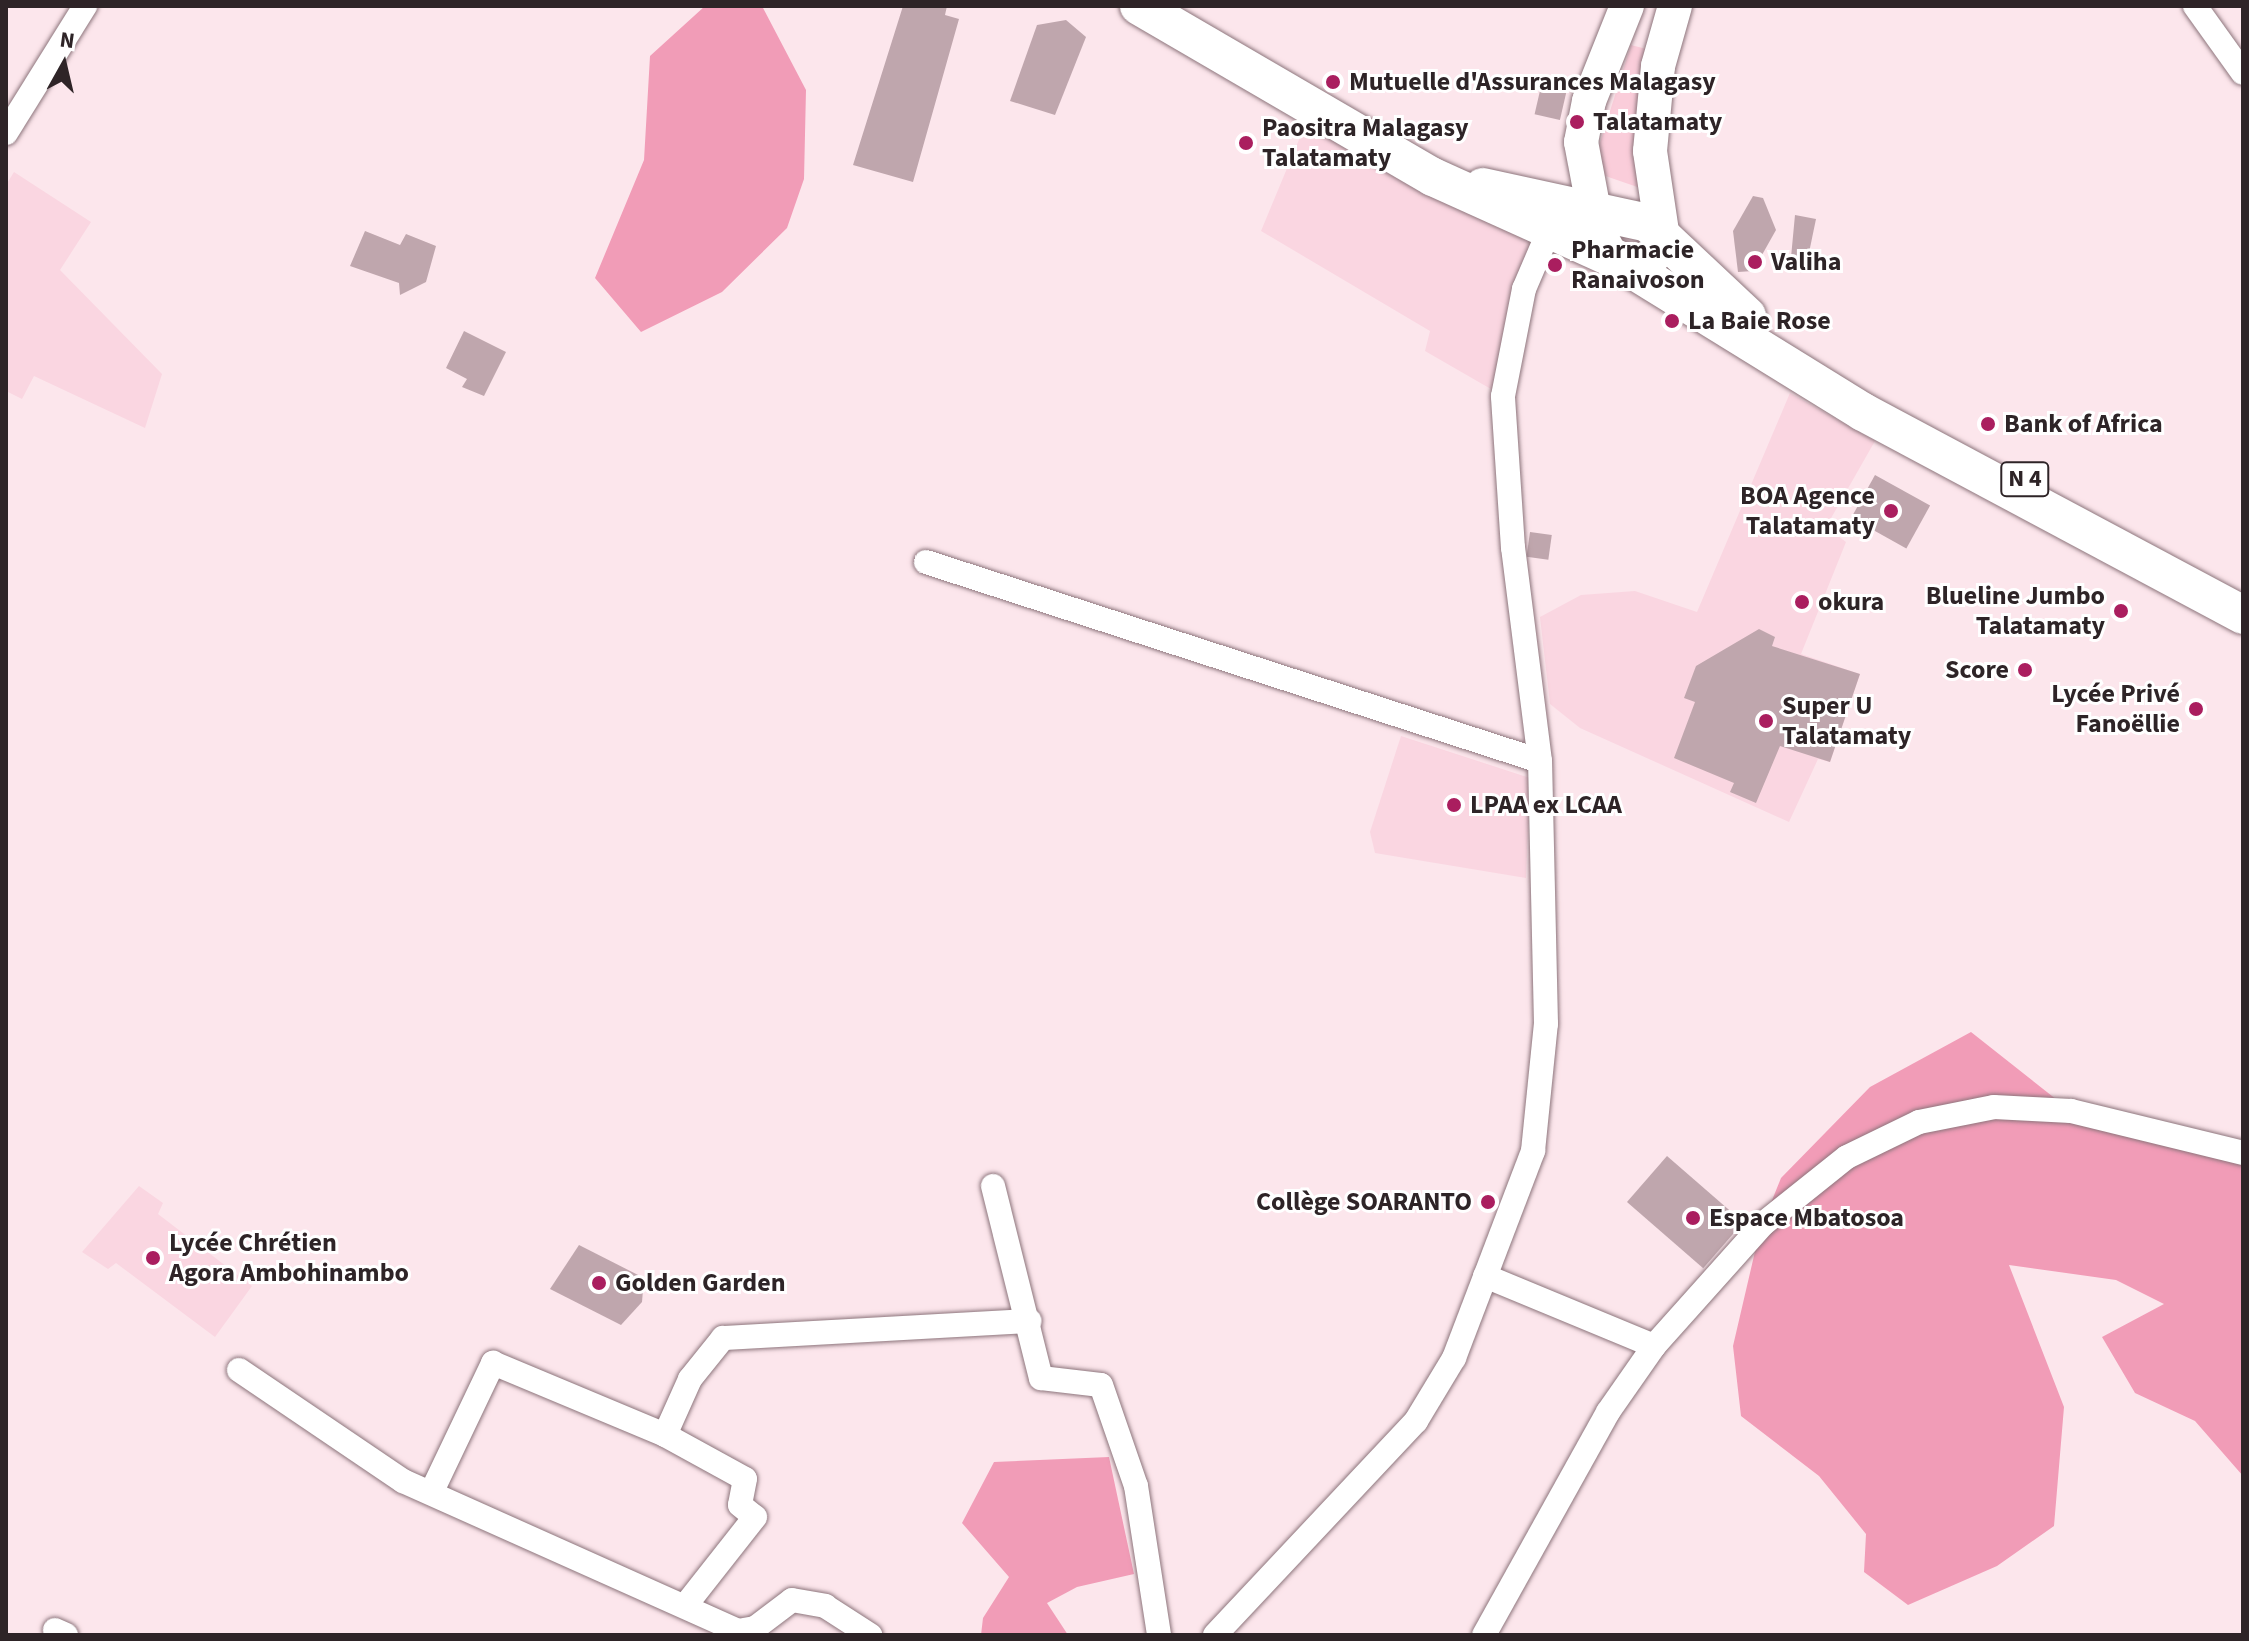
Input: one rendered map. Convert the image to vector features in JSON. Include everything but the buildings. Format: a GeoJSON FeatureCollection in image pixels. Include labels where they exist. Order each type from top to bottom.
{"type":"FeatureCollection","features":[{"type":"Feature","properties":{"kind":"main road","name":"N 4"},"geometry":{"type":"LineString","coordinates":[[1139,6],[1433,177],[1570,203],[1648,223],[1665,237],[1712,289],[1763,329],[2098,522],[2172,576]]}},
{"type":"Feature","properties":{"kind":"main road"},"geometry":{"type":"LineString","coordinates":[[1617,260],[1652,258],[1665,237],[1650,151],[1665,39],[1675,6]]}},
{"type":"Feature","properties":{"kind":"main road"},"geometry":{"type":"LineString","coordinates":[[1570,203],[1589,101],[1621,19],[1665,39]]}},
{"type":"Feature","properties":{"kind":"main road","name":"N 4"},"geometry":{"type":"LineString","coordinates":[[1570,203],[1617,260],[1863,412],[2243,615]]}},
{"type":"Feature","properties":{"kind":"street"},"geometry":{"type":"LineString","coordinates":[[6,133],[85,6]]}},
{"type":"Feature","properties":{"kind":"street"},"geometry":{"type":"LineString","coordinates":[[2195,6],[2243,73]]}},
{"type":"Feature","properties":{"kind":"street"},"geometry":{"type":"LineString","coordinates":[[1215,1635],[1416,1421],[1454,1358],[1533,1151],[1546,1024],[1540,761],[1513,548],[1503,396],[1524,289],[1570,203]]}},
{"type":"Feature","properties":{"kind":"street"},"geometry":{"type":"LineString","coordinates":[[926,562],[1540,761]]}},
{"type":"Feature","properties":{"kind":"street"},"geometry":{"type":"LineString","coordinates":[[1484,1635],[1608,1412],[1654,1346],[1763,1224],[1847,1157],[1919,1122],[1994,1107],[2071,1111],[2243,1153]]}},
{"type":"Feature","properties":{"kind":"street"},"geometry":{"type":"LineString","coordinates":[[993,1186],[1030,1321],[1041,1378],[1101,1385],[1136,1486],[1159,1635]]}},
{"type":"Feature","properties":{"kind":"street"},"geometry":{"type":"LineString","coordinates":[[1485,1276],[1654,1346]]}},
{"type":"Feature","properties":{"kind":"street"},"geometry":{"type":"LineString","coordinates":[[665,1435],[690,1379],[723,1338],[1030,1321]]}},
{"type":"Feature","properties":{"kind":"street"},"geometry":{"type":"LineString","coordinates":[[433,1489],[493,1363],[665,1435],[745,1479],[740,1505],[755,1517],[685,1606]]}},
{"type":"Feature","properties":{"kind":"street"},"geometry":{"type":"LineString","coordinates":[[239,1370],[403,1481],[433,1489],[738,1631],[755,1628],[792,1600],[825,1606],[870,1635]]}},
{"type":"Feature","properties":{"kind":"shaded area"},"geometry":{"type":"Polygon","coordinates":[[[705,6],[762,6],[806,90],[804,179],[787,228],[722,292],[641,332],[595,278],[644,160],[650,56],[705,6]]]}},
{"type":"Feature","properties":{"kind":"shaded area"},"geometry":{"type":"Polygon","coordinates":[[[1631,45],[1662,53],[1646,190],[1591,171],[1631,45]]]}},
{"type":"Feature","properties":{"kind":"shaded area"},"geometry":{"type":"Polygon","coordinates":[[[1313,106],[1547,234],[1503,396],[1425,351],[1430,331],[1261,231],[1313,106]]]}},
{"type":"Feature","properties":{"kind":"shaded area"},"geometry":{"type":"Polygon","coordinates":[[[14,172],[91,222],[60,270],[162,374],[145,428],[34,376],[22,399],[6,391],[6,185],[14,172]]]}},
{"type":"Feature","properties":{"kind":"shaded area"},"geometry":{"type":"Polygon","coordinates":[[[1790,393],[1875,441],[1826,527],[1846,542],[1801,654],[1860,674],[1830,762],[1818,759],[1789,822],[1580,728],[1550,704],[1540,617],[1581,595],[1635,591],[1697,612],[1790,393]]]}},
{"type":"Feature","properties":{"kind":"shaded area","name":"LPAA ex LCAA"},"geometry":{"type":"Polygon","coordinates":[[[1401,736],[1530,778],[1526,878],[1375,853],[1370,832],[1401,736]]]}},
{"type":"Feature","properties":{"kind":"shaded area"},"geometry":{"type":"Polygon","coordinates":[[[1971,1032],[2071,1111],[2243,1154],[2243,1476],[2195,1421],[2135,1393],[2102,1337],[2164,1304],[2116,1280],[2009,1265],[2064,1407],[2054,1526],[1997,1566],[1908,1605],[1864,1572],[1866,1534],[1819,1476],[1741,1416],[1733,1346],[1760,1230],[1781,1178],[1870,1087],[1971,1032]]]}},
{"type":"Feature","properties":{"kind":"shaded area","name":"Lycée Chrétien Agora Ambohinambo"},"geometry":{"type":"Polygon","coordinates":[[[139,1186],[163,1203],[158,1214],[252,1286],[215,1337],[116,1263],[108,1269],[82,1252],[139,1186]]]}},
{"type":"Feature","properties":{"kind":"shaded area"},"geometry":{"type":"Polygon","coordinates":[[[1109,1457],[1134,1574],[1077,1587],[1047,1603],[1068,1635],[981,1635],[983,1618],[1009,1577],[962,1523],[994,1462],[1109,1457]]]}},
{"type":"Feature","properties":{"kind":"place","name":"Mutuelle d'Assurances Malagasy"},"geometry":{"type":"Point","coordinates":[1333,82]}},
{"type":"Feature","properties":{"kind":"place","name":"Talatamaty"},"geometry":{"type":"Point","coordinates":[1577,122]}},
{"type":"Feature","properties":{"kind":"place","name":"Paositra Malagasy Talatamaty"},"geometry":{"type":"Point","coordinates":[1246,143]}},
{"type":"Feature","properties":{"kind":"place","name":"Valiha"},"geometry":{"type":"Point","coordinates":[1755,262]}},
{"type":"Feature","properties":{"kind":"place","name":"Pharmacie Ranaivoson"},"geometry":{"type":"Point","coordinates":[1555,265]}},
{"type":"Feature","properties":{"kind":"place","name":"La Baie Rose"},"geometry":{"type":"Point","coordinates":[1672,321]}},
{"type":"Feature","properties":{"kind":"place","name":"Bank of Africa"},"geometry":{"type":"Point","coordinates":[1988,424]}},
{"type":"Feature","properties":{"kind":"place","name":"BOA Agence Talatamaty"},"geometry":{"type":"Point","coordinates":[1891,511]}},
{"type":"Feature","properties":{"kind":"place","name":"okura"},"geometry":{"type":"Point","coordinates":[1802,602]}},
{"type":"Feature","properties":{"kind":"place","name":"Blueline Jumbo Talatamaty"},"geometry":{"type":"Point","coordinates":[2121,611]}},
{"type":"Feature","properties":{"kind":"place","name":"Score"},"geometry":{"type":"Point","coordinates":[2025,670]}},
{"type":"Feature","properties":{"kind":"place","name":"Lycée Privé Fanoëllie"},"geometry":{"type":"Point","coordinates":[2196,709]}},
{"type":"Feature","properties":{"kind":"place","name":"Super U Talatamaty"},"geometry":{"type":"Point","coordinates":[1766,721]}},
{"type":"Feature","properties":{"kind":"place","name":"LPAA ex LCAA"},"geometry":{"type":"Point","coordinates":[1454,805]}},
{"type":"Feature","properties":{"kind":"place","name":"Collège SOARANTO"},"geometry":{"type":"Point","coordinates":[1488,1202]}},
{"type":"Feature","properties":{"kind":"place","name":"Espace Mbatosoa"},"geometry":{"type":"Point","coordinates":[1693,1218]}},
{"type":"Feature","properties":{"kind":"place","name":"Lycée Chrétien Agora Ambohinambo"},"geometry":{"type":"Point","coordinates":[153,1258]}},
{"type":"Feature","properties":{"kind":"place","name":"Golden Garden"},"geometry":{"type":"Point","coordinates":[599,1283]}}]}
